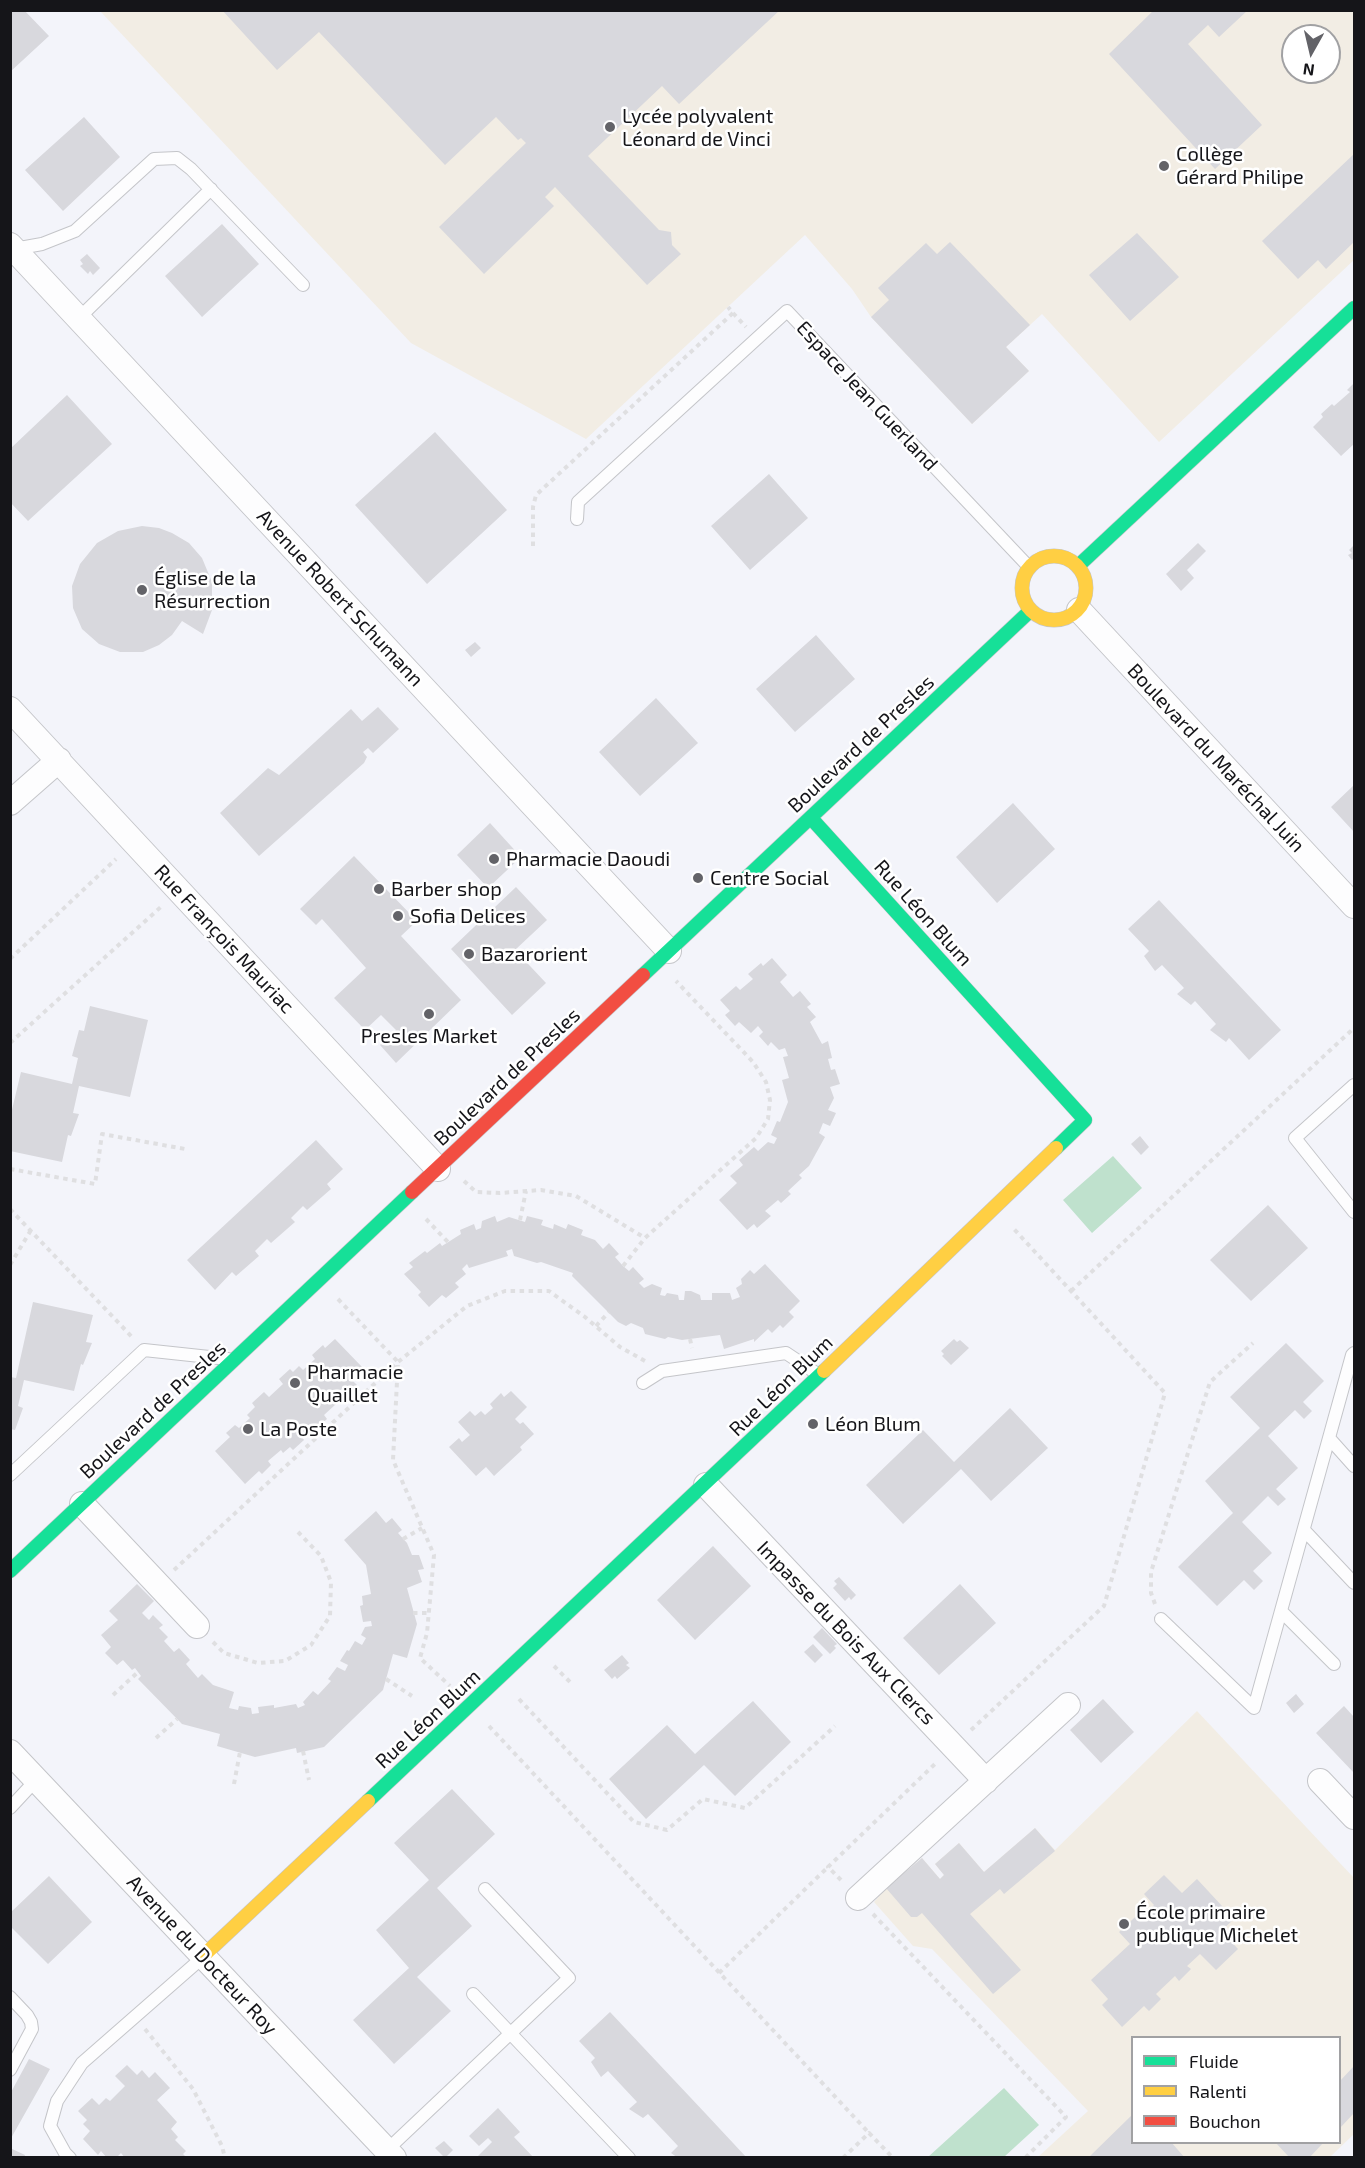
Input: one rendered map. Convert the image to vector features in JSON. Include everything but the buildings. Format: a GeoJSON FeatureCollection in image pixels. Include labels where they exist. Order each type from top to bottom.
{"type":"FeatureCollection","features":[{"type":"Feature","properties":{"kind":"street","name":"Avenue Robert Schumann"},"geometry":{"type":"LineString","coordinates":[[12,247],[669,951]]}},
{"type":"Feature","properties":{"kind":"street"},"geometry":{"type":"LineString","coordinates":[[1078,566],[1354,308]]}},
{"type":"Feature","properties":{"kind":"street"},"geometry":{"type":"LineString","coordinates":[[1047,556],[1059,556],[1078,566],[1083,574],[1086,593],[1084,602],[1078,610],[1070,617],[1060,621],[1039,618],[1030,611],[1022,594],[1024,576],[1029,567],[1037,560],[1047,556]]}},
{"type":"Feature","properties":{"kind":"street","name":"Boulevard du Maréchal Juin"},"geometry":{"type":"LineString","coordinates":[[1078,610],[1351,895]]}},
{"type":"Feature","properties":{"kind":"street","name":"Boulevard de Presles"},"geometry":{"type":"LineString","coordinates":[[10,1571],[1030,611]]}},
{"type":"Feature","properties":{"kind":"street","name":"Rue François Mauriac"},"geometry":{"type":"LineString","coordinates":[[10,708],[438,1169]]}},
{"type":"Feature","properties":{"kind":"street"},"geometry":{"type":"LineString","coordinates":[[10,804],[58,760]]}},
{"type":"Feature","properties":{"kind":"street","name":"Rue Léon Blum"},"geometry":{"type":"LineString","coordinates":[[204,1956],[706,1485],[1085,1120],[811,818]]}},
{"type":"Feature","properties":{"kind":"street","name":"Impasse du Bois Aux Clercs"},"geometry":{"type":"LineString","coordinates":[[706,1485],[986,1780]]}},
{"type":"Feature","properties":{"kind":"street"},"geometry":{"type":"LineString","coordinates":[[82,1504],[197,1626]]}},
{"type":"Feature","properties":{"kind":"street"},"geometry":{"type":"LineString","coordinates":[[858,1898],[1068,1705]]}},
{"type":"Feature","properties":{"kind":"street","name":"Avenue du Docteur Roy"},"geometry":{"type":"LineString","coordinates":[[10,1752],[391,2154]]}},
{"type":"Feature","properties":{"kind":"street"},"geometry":{"type":"LineString","coordinates":[[1320,1781],[1354,1817]]}},
{"type":"Feature","properties":{"kind":"lane"},"geometry":{"type":"LineString","coordinates":[[12,247],[42,244],[75,231],[154,159],[177,158],[211,189],[303,285]]}},
{"type":"Feature","properties":{"kind":"lane"},"geometry":{"type":"LineString","coordinates":[[79,318],[211,189]]}},
{"type":"Feature","properties":{"kind":"lane","name":"Espace Jean Guerland"},"geometry":{"type":"LineString","coordinates":[[577,519],[578,502],[787,311],[1029,567]]}},
{"type":"Feature","properties":{"kind":"lane"},"geometry":{"type":"LineString","coordinates":[[1354,1085],[1295,1138],[1354,1212]]}},
{"type":"Feature","properties":{"kind":"lane"},"geometry":{"type":"LineString","coordinates":[[10,1475],[144,1350],[236,1359]]}},
{"type":"Feature","properties":{"kind":"lane"},"geometry":{"type":"LineString","coordinates":[[643,1383],[662,1371],[786,1353],[820,1376]]}},
{"type":"Feature","properties":{"kind":"lane"},"geometry":{"type":"LineString","coordinates":[[1161,1619],[1254,1708],[1354,1355]]}},
{"type":"Feature","properties":{"kind":"lane"},"geometry":{"type":"LineString","coordinates":[[1329,1438],[1354,1466]]}},
{"type":"Feature","properties":{"kind":"lane"},"geometry":{"type":"LineString","coordinates":[[1304,1530],[1354,1583]]}},
{"type":"Feature","properties":{"kind":"lane"},"geometry":{"type":"LineString","coordinates":[[1281,1611],[1334,1664]]}},
{"type":"Feature","properties":{"kind":"lane"},"geometry":{"type":"LineString","coordinates":[[10,1808],[36,1780]]}},
{"type":"Feature","properties":{"kind":"lane"},"geometry":{"type":"LineString","coordinates":[[391,2154],[569,1978],[485,1889]]}},
{"type":"Feature","properties":{"kind":"lane"},"geometry":{"type":"LineString","coordinates":[[70,2157],[65,2153],[50,2126],[57,2101],[82,2064],[204,1956]]}},
{"type":"Feature","properties":{"kind":"lane"},"geometry":{"type":"LineString","coordinates":[[473,1994],[629,2157]]}},
{"type":"Feature","properties":{"kind":"lane"},"geometry":{"type":"LineString","coordinates":[[10,1997],[27,2015],[32,2029],[10,2070]]}},
{"type":"Feature","properties":{"kind":"path"},"geometry":{"type":"LineString","coordinates":[[533,546],[533,507],[537,495],[733,313],[728,307]]}},
{"type":"Feature","properties":{"kind":"path"},"geometry":{"type":"LineString","coordinates":[[10,959],[134,842]]}},
{"type":"Feature","properties":{"kind":"path"},"geometry":{"type":"LineString","coordinates":[[10,1043],[179,890]]}},
{"type":"Feature","properties":{"kind":"path"},"geometry":{"type":"LineString","coordinates":[[623,1266],[645,1238],[756,1138],[768,1119],[770,1100],[766,1082],[753,1062],[675,981],[668,988]]}},
{"type":"Feature","properties":{"kind":"path"},"geometry":{"type":"LineString","coordinates":[[1071,1291],[1354,1028]]}},
{"type":"Feature","properties":{"kind":"path"},"geometry":{"type":"LineString","coordinates":[[10,1169],[95,1184],[102,1134],[185,1149]]}},
{"type":"Feature","properties":{"kind":"path"},"geometry":{"type":"LineString","coordinates":[[471,1173],[464,1182],[476,1192],[541,1190],[576,1196],[645,1238]]}},
{"type":"Feature","properties":{"kind":"path"},"geometry":{"type":"LineString","coordinates":[[520,1220],[526,1191]]}},
{"type":"Feature","properties":{"kind":"path"},"geometry":{"type":"LineString","coordinates":[[719,1973],[1104,1606],[1165,1393],[993,1207]]}},
{"type":"Feature","properties":{"kind":"path"},"geometry":{"type":"LineString","coordinates":[[10,1209],[144,1350]]}},
{"type":"Feature","properties":{"kind":"path"},"geometry":{"type":"LineString","coordinates":[[10,1265],[30,1230]]}},
{"type":"Feature","properties":{"kind":"path"},"geometry":{"type":"LineString","coordinates":[[158,1585],[398,1362],[467,1306],[505,1291],[549,1291],[620,1347],[662,1371]]}},
{"type":"Feature","properties":{"kind":"path"},"geometry":{"type":"LineString","coordinates":[[329,1306],[338,1298],[398,1362],[393,1460],[434,1555],[427,1633],[420,1658],[470,1706],[868,2133],[893,2157]]}},
{"type":"Feature","properties":{"kind":"path"},"geometry":{"type":"LineString","coordinates":[[596,1326],[609,1312]]}},
{"type":"Feature","properties":{"kind":"path"},"geometry":{"type":"LineString","coordinates":[[1161,1619],[1151,1593],[1151,1572],[1210,1382],[1253,1343]]}},
{"type":"Feature","properties":{"kind":"path"},"geometry":{"type":"LineString","coordinates":[[403,1539],[422,1528]]}},
{"type":"Feature","properties":{"kind":"path"},"geometry":{"type":"LineString","coordinates":[[197,1626],[224,1653],[258,1663],[285,1661],[311,1645],[330,1616],[331,1582],[321,1556],[298,1532]]}},
{"type":"Feature","properties":{"kind":"path"},"geometry":{"type":"LineString","coordinates":[[413,1613],[429,1613]]}},
{"type":"Feature","properties":{"kind":"path"},"geometry":{"type":"LineString","coordinates":[[113,1695],[138,1672]]}},
{"type":"Feature","properties":{"kind":"path"},"geometry":{"type":"LineString","coordinates":[[500,1678],[634,1822],[667,1830],[703,1799],[745,1808],[835,1726]]}},
{"type":"Feature","properties":{"kind":"path"},"geometry":{"type":"LineString","coordinates":[[386,1679],[412,1696]]}},
{"type":"Feature","properties":{"kind":"path"},"geometry":{"type":"LineString","coordinates":[[156,1738],[177,1719]]}},
{"type":"Feature","properties":{"kind":"path"},"geometry":{"type":"LineString","coordinates":[[303,1751],[309,1780]]}},
{"type":"Feature","properties":{"kind":"path"},"geometry":{"type":"LineString","coordinates":[[234,1784],[240,1752]]}},
{"type":"Feature","properties":{"kind":"path"},"geometry":{"type":"LineString","coordinates":[[828,1867],[1066,2117],[1025,2157]]}},
{"type":"Feature","properties":{"kind":"path"},"geometry":{"type":"LineString","coordinates":[[135,2017],[193,2090],[222,2146],[225,2157]]}},
{"type":"Feature","properties":{"kind":"path"},"geometry":{"type":"LineString","coordinates":[[843,2157],[868,2133]]}},
{"type":"Feature","properties":{"kind":"shaded area","name":"Lycée polyvalent Léonard de Vinci"},"geometry":{"type":"Polygon","coordinates":[[[100,11],[1354,11],[1354,260],[1159,442],[1042,314],[1006,347],[1029,371],[972,424],[871,317],[852,289],[805,235],[586,439],[411,343],[100,11]]]}},
{"type":"Feature","properties":{"kind":"shaded area","name":"École primaire publique Michelet"},"geometry":{"type":"Polygon","coordinates":[[[1197,1711],[1354,1878],[1354,2134],[1330,2157],[1038,2157],[1088,2111],[932,1949],[913,1946],[874,1902],[886,1888],[922,1858],[940,1879],[944,1875],[935,1864],[959,1843],[984,1872],[1035,1828],[1055,1850],[1197,1711]]]}},
{"type":"Feature","properties":{"kind":"green space"},"geometry":{"type":"Polygon","coordinates":[[[1113,1156],[1142,1188],[1092,1233],[1063,1200],[1113,1156]]]}},
{"type":"Feature","properties":{"kind":"green space"},"geometry":{"type":"Polygon","coordinates":[[[1004,2088],[1039,2125],[1004,2157],[928,2157],[1004,2088]]]}},
{"type":"Feature","properties":{"kind":"traffic: fast"},"geometry":{"type":"LineString","coordinates":[[1078,566],[1354,308]]}},
{"type":"Feature","properties":{"kind":"traffic: fast"},"geometry":{"type":"LineString","coordinates":[[643,975],[1030,611]]}},
{"type":"Feature","properties":{"kind":"traffic: fast"},"geometry":{"type":"LineString","coordinates":[[811,818],[1085,1120],[1056,1148]]}},
{"type":"Feature","properties":{"kind":"traffic: fast"},"geometry":{"type":"LineString","coordinates":[[10,1571],[412,1192]]}},
{"type":"Feature","properties":{"kind":"traffic: fast"},"geometry":{"type":"LineString","coordinates":[[368,1801],[824,1371]]}},
{"type":"Feature","properties":{"kind":"traffic: slow"},"geometry":{"type":"LineString","coordinates":[[1048,556],[1060,556],[1077,565],[1084,576],[1086,588],[1084,600],[1077,611],[1060,620],[1048,620],[1036,615],[1027,606],[1022,594],[1022,582],[1027,570],[1036,561],[1048,556]]}},
{"type":"Feature","properties":{"kind":"traffic: slow"},"geometry":{"type":"LineString","coordinates":[[824,1371],[1056,1148]]}},
{"type":"Feature","properties":{"kind":"traffic: slow"},"geometry":{"type":"LineString","coordinates":[[203,1956],[368,1801]]}},
{"type":"Feature","properties":{"kind":"traffic: jam"},"geometry":{"type":"LineString","coordinates":[[412,1192],[643,975]]}},
{"type":"Feature","properties":{"kind":"place","name":"Lycée polyvalent Léonard de Vinci"},"geometry":{"type":"Point","coordinates":[610,127]}},
{"type":"Feature","properties":{"kind":"place","name":"Collège Gérard Philipe"},"geometry":{"type":"Point","coordinates":[1164,166]}},
{"type":"Feature","properties":{"kind":"place","name":"Église de la Résurrection"},"geometry":{"type":"Point","coordinates":[142,590]}},
{"type":"Feature","properties":{"kind":"place","name":"Pharmacie Daoudi"},"geometry":{"type":"Point","coordinates":[494,859]}},
{"type":"Feature","properties":{"kind":"place","name":"Centre Social"},"geometry":{"type":"Point","coordinates":[698,878]}},
{"type":"Feature","properties":{"kind":"place","name":"Barber shop"},"geometry":{"type":"Point","coordinates":[379,889]}},
{"type":"Feature","properties":{"kind":"place","name":"Sofia Delices"},"geometry":{"type":"Point","coordinates":[398,916]}},
{"type":"Feature","properties":{"kind":"place","name":"Bazarorient"},"geometry":{"type":"Point","coordinates":[469,954]}},
{"type":"Feature","properties":{"kind":"place","name":"Presles Market"},"geometry":{"type":"Point","coordinates":[429,1014]}},
{"type":"Feature","properties":{"kind":"place","name":"Pharmacie Quaillet"},"geometry":{"type":"Point","coordinates":[295,1383]}},
{"type":"Feature","properties":{"kind":"place","name":"Léon Blum"},"geometry":{"type":"Point","coordinates":[813,1424]}},
{"type":"Feature","properties":{"kind":"place","name":"La Poste"},"geometry":{"type":"Point","coordinates":[248,1429]}},
{"type":"Feature","properties":{"kind":"place","name":"École primaire publique Michelet"},"geometry":{"type":"Point","coordinates":[1124,1924]}}]}
